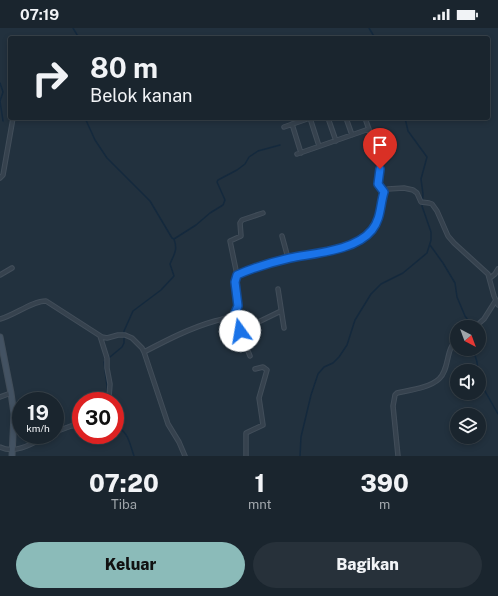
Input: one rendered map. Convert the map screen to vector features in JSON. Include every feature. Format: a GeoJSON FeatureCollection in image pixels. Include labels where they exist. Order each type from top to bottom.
{"type":"FeatureCollection","features":[{"type":"Feature","properties":{"kind":"street"},"geometry":{"type":"LineString","coordinates":[[0,178],[3,174],[13,120]]}},
{"type":"Feature","properties":{"kind":"street"},"geometry":{"type":"LineString","coordinates":[[284,127],[304,120]]}},
{"type":"Feature","properties":{"kind":"street"},"geometry":{"type":"LineString","coordinates":[[311,120],[319,146]]}},
{"type":"Feature","properties":{"kind":"street"},"geometry":{"type":"LineString","coordinates":[[329,120],[336,140]]}},
{"type":"Feature","properties":{"kind":"street"},"geometry":{"type":"LineString","coordinates":[[347,120],[352,135]]}},
{"type":"Feature","properties":{"kind":"street"},"geometry":{"type":"LineString","coordinates":[[366,120],[379,158],[380,169],[378,185],[384,192]]}},
{"type":"Feature","properties":{"kind":"street"},"geometry":{"type":"LineString","coordinates":[[292,124],[299,154],[368,129]]}},
{"type":"Feature","properties":{"kind":"street"},"geometry":{"type":"LineString","coordinates":[[237,275],[288,258],[335,250],[348,245],[364,237],[372,230],[378,220],[384,192],[392,188],[413,190],[416,192],[420,202],[432,204],[437,211],[448,236],[487,273],[490,278],[492,289],[498,305]]}},
{"type":"Feature","properties":{"kind":"street"},"geometry":{"type":"LineString","coordinates":[[250,356],[240,331],[235,313],[238,306],[235,282],[237,275],[230,241],[241,236],[240,223],[242,220],[264,213]]}},
{"type":"Feature","properties":{"kind":"street"},"geometry":{"type":"LineString","coordinates":[[282,236],[288,258]]}},
{"type":"Feature","properties":{"kind":"street"},"geometry":{"type":"LineString","coordinates":[[0,275],[12,268]]}},
{"type":"Feature","properties":{"kind":"street"},"geometry":{"type":"LineString","coordinates":[[490,278],[498,269]]}},
{"type":"Feature","properties":{"kind":"street"},"geometry":{"type":"LineString","coordinates":[[278,289],[284,328]]}},
{"type":"Feature","properties":{"kind":"street"},"geometry":{"type":"LineString","coordinates":[[483,320],[496,300]]}},
{"type":"Feature","properties":{"kind":"street"},"geometry":{"type":"LineString","coordinates":[[0,318],[13,314],[38,302],[46,301],[100,336],[107,338],[120,335],[129,336],[136,341],[144,352],[168,424],[179,442],[185,456]]}},
{"type":"Feature","properties":{"kind":"street"},"geometry":{"type":"LineString","coordinates":[[240,331],[281,311]]}},
{"type":"Feature","properties":{"kind":"street"},"geometry":{"type":"LineString","coordinates":[[144,352],[196,326],[235,313]]}},
{"type":"Feature","properties":{"kind":"street"},"geometry":{"type":"LineString","coordinates":[[100,336],[107,358],[109,392]]}},
{"type":"Feature","properties":{"kind":"street"},"geometry":{"type":"LineString","coordinates":[[0,337],[12,393],[0,397]]}},
{"type":"Feature","properties":{"kind":"street"},"geometry":{"type":"LineString","coordinates":[[398,456],[393,406],[394,395],[432,384],[438,380],[442,375],[450,352]]}},
{"type":"Feature","properties":{"kind":"street"},"geometry":{"type":"LineString","coordinates":[[246,456],[246,433],[262,426],[263,424],[259,398],[267,370],[263,367],[255,369]]}},
{"type":"Feature","properties":{"kind":"street"},"geometry":{"type":"LineString","coordinates":[[12,444],[12,456]]}},
{"type":"Feature","properties":{"kind":"street"},"geometry":{"type":"LineString","coordinates":[[0,446],[12,450],[31,444]]}},
{"type":"Feature","properties":{"kind":"waterway"},"geometry":{"type":"LineString","coordinates":[[73,28],[78,36]]}},
{"type":"Feature","properties":{"kind":"waterway"},"geometry":{"type":"LineString","coordinates":[[369,28],[374,36]]}},
{"type":"Feature","properties":{"kind":"waterway"},"geometry":{"type":"LineString","coordinates":[[0,83],[3,92],[0,101],[3,121]]}},
{"type":"Feature","properties":{"kind":"waterway"},"geometry":{"type":"LineString","coordinates":[[86,120],[95,140],[107,158],[150,201],[174,239]]}},
{"type":"Feature","properties":{"kind":"waterway"},"geometry":{"type":"LineString","coordinates":[[300,456],[301,437],[311,395],[318,374],[324,367],[333,363],[347,345],[355,320],[371,294],[381,284],[403,273],[427,253],[431,240],[431,232],[422,206],[423,194],[421,179],[427,157],[408,131],[405,120]]}},
{"type":"Feature","properties":{"kind":"waterway"},"geometry":{"type":"LineString","coordinates":[[174,239],[223,205],[225,200],[217,182],[218,180],[237,170],[245,164],[249,157],[258,151],[280,145]]}},
{"type":"Feature","properties":{"kind":"waterway"},"geometry":{"type":"LineString","coordinates":[[108,392],[104,362],[122,347],[124,343],[124,331],[133,311],[161,290],[174,276],[170,264],[176,250],[174,239]]}},
{"type":"Feature","properties":{"kind":"waterway"},"geometry":{"type":"LineString","coordinates":[[430,245],[455,283],[457,297],[468,320]]}},
{"type":"Feature","properties":{"kind":"waterway"},"geometry":{"type":"LineString","coordinates":[[475,356],[477,364]]}},
{"type":"Feature","properties":{"kind":"waterway"},"geometry":{"type":"LineString","coordinates":[[486,393],[498,414]]}},
{"type":"Feature","properties":{"kind":"waterway"},"geometry":{"type":"LineString","coordinates":[[124,432],[130,443],[134,456]]}},
{"type":"Feature","properties":{"kind":"route"},"geometry":{"type":"LineString","coordinates":[[240,331],[235,313],[238,306],[235,282],[236,276],[288,258],[335,250],[364,237],[372,230],[380,213],[384,192],[378,184],[380,169]]}}]}
